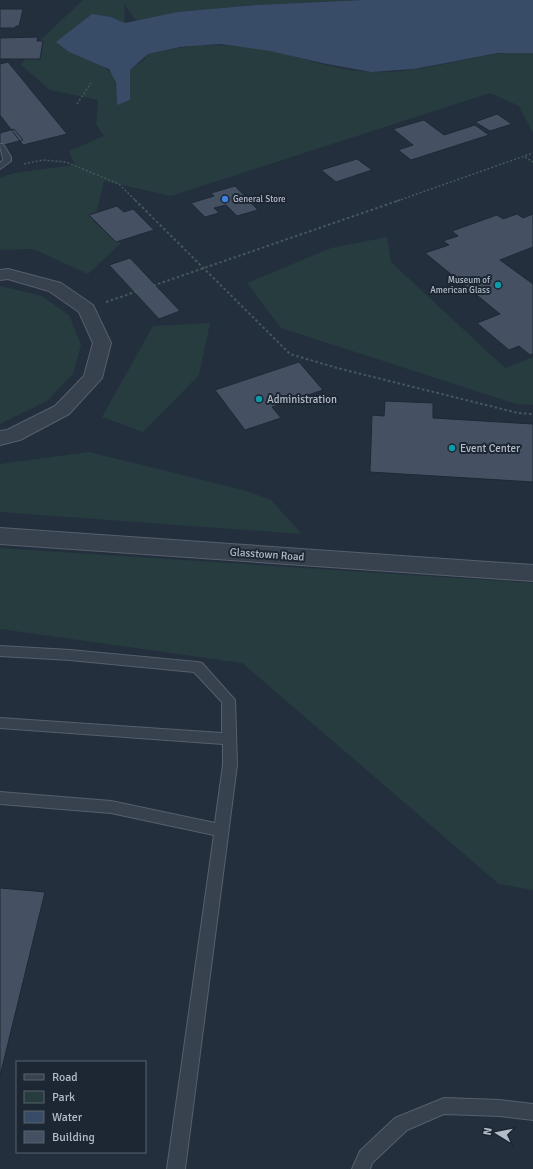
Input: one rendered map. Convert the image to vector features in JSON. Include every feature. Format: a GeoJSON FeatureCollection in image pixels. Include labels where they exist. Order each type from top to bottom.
{"type":"FeatureCollection","features":[{"type":"Feature","properties":{"kind":"street"},"geometry":{"type":"LineString","coordinates":[[0,274],[8,274],[56,287],[87,309],[102,343],[93,378],[62,410],[13,435],[0,438]]}},
{"type":"Feature","properties":{"kind":"street","name":"Glasstown Road"},"geometry":{"type":"LineString","coordinates":[[0,536],[533,573]]}},
{"type":"Feature","properties":{"kind":"lane"},"geometry":{"type":"LineString","coordinates":[[0,146],[6,156],[3,165]]}},
{"type":"Feature","properties":{"kind":"lane"},"geometry":{"type":"LineString","coordinates":[[0,651],[70,654],[197,667],[228,700],[230,765],[176,1169]]}},
{"type":"Feature","properties":{"kind":"lane"},"geometry":{"type":"LineString","coordinates":[[0,723],[229,739]]}},
{"type":"Feature","properties":{"kind":"lane"},"geometry":{"type":"LineString","coordinates":[[0,798],[111,808],[221,830]]}},
{"type":"Feature","properties":{"kind":"lane"},"geometry":{"type":"LineString","coordinates":[[361,1169],[366,1157],[401,1124],[444,1106],[500,1108],[533,1112]]}},
{"type":"Feature","properties":{"kind":"path"},"geometry":{"type":"LineString","coordinates":[[77,104],[91,83]]}},
{"type":"Feature","properties":{"kind":"path"},"geometry":{"type":"LineString","coordinates":[[87,309],[533,153]]}},
{"type":"Feature","properties":{"kind":"path"},"geometry":{"type":"LineString","coordinates":[[525,156],[533,162]]}},
{"type":"Feature","properties":{"kind":"path"},"geometry":{"type":"LineString","coordinates":[[3,165],[17,166],[43,160],[66,162],[118,184],[290,354],[337,368],[518,413],[533,414]]}},
{"type":"Feature","properties":{"kind":"green space"},"geometry":{"type":"Polygon","coordinates":[[[83,0],[363,0],[257,5],[177,12],[136,21],[124,4],[125,23],[111,17],[98,63],[109,71],[114,80],[116,85],[117,104],[130,100],[130,70],[145,59],[148,54],[194,46],[224,45],[255,48],[346,69],[371,72],[418,69],[501,53],[533,53],[533,133],[519,106],[490,93],[171,196],[104,181],[94,222],[121,243],[88,274],[33,249],[0,250],[0,178],[14,173],[75,165],[69,151],[104,136],[96,124],[98,100],[50,90],[21,65],[34,46],[83,0]]]}},
{"type":"Feature","properties":{"kind":"green space"},"geometry":{"type":"Polygon","coordinates":[[[387,237],[391,262],[505,368],[533,357],[533,405],[516,404],[281,328],[247,283],[331,248],[387,237]]]}},
{"type":"Feature","properties":{"kind":"green space"},"geometry":{"type":"Polygon","coordinates":[[[0,286],[42,296],[69,315],[81,345],[73,374],[47,401],[0,424],[0,286]]]}},
{"type":"Feature","properties":{"kind":"green space"},"geometry":{"type":"Polygon","coordinates":[[[210,323],[199,375],[143,432],[102,417],[153,326],[210,323]]]}},
{"type":"Feature","properties":{"kind":"green space"},"geometry":{"type":"Polygon","coordinates":[[[89,452],[247,491],[271,500],[302,534],[0,512],[0,464],[89,452]]]}},
{"type":"Feature","properties":{"kind":"green space"},"geometry":{"type":"Polygon","coordinates":[[[0,548],[533,583],[533,890],[499,884],[242,663],[0,629],[0,548]]]}},
{"type":"Feature","properties":{"kind":"water"},"geometry":{"type":"Polygon","coordinates":[[[363,0],[533,0],[533,53],[498,53],[414,69],[371,72],[270,51],[221,44],[180,47],[148,54],[130,70],[130,100],[117,105],[116,83],[109,69],[69,52],[56,42],[92,14],[111,17],[125,23],[177,12],[257,5],[363,0]]]}},
{"type":"Feature","properties":{"kind":"building"},"geometry":{"type":"Polygon","coordinates":[[[0,9],[23,9],[19,26],[16,26],[15,28],[0,28],[0,9]]]}},
{"type":"Feature","properties":{"kind":"building"},"geometry":{"type":"Polygon","coordinates":[[[38,37],[37,41],[43,41],[40,59],[0,59],[0,38],[38,37]]]}},
{"type":"Feature","properties":{"kind":"building"},"geometry":{"type":"Polygon","coordinates":[[[8,62],[67,134],[23,145],[0,115],[0,64],[8,62]]]}},
{"type":"Feature","properties":{"kind":"building"},"geometry":{"type":"Polygon","coordinates":[[[497,114],[512,124],[490,131],[475,122],[497,114]]]}},
{"type":"Feature","properties":{"kind":"building"},"geometry":{"type":"Polygon","coordinates":[[[424,120],[444,135],[475,125],[489,135],[411,160],[398,150],[413,145],[393,129],[424,120]]]}},
{"type":"Feature","properties":{"kind":"building"},"geometry":{"type":"Polygon","coordinates":[[[14,129],[23,140],[0,146],[0,133],[14,129]]]}},
{"type":"Feature","properties":{"kind":"building"},"geometry":{"type":"Polygon","coordinates":[[[357,159],[372,170],[336,182],[321,170],[357,159]]]}},
{"type":"Feature","properties":{"kind":"building","name":"General Store"},"geometry":{"type":"Polygon","coordinates":[[[235,186],[258,210],[237,216],[226,205],[214,208],[219,213],[205,217],[191,203],[214,196],[211,193],[235,186]]]}},
{"type":"Feature","properties":{"kind":"building"},"geometry":{"type":"Polygon","coordinates":[[[117,206],[124,212],[133,209],[154,230],[116,242],[89,215],[117,206]]]}},
{"type":"Feature","properties":{"kind":"building","name":"Museum of American Glass"},"geometry":{"type":"Polygon","coordinates":[[[517,214],[523,218],[533,214],[533,247],[500,260],[533,284],[533,354],[530,355],[519,346],[509,350],[477,323],[500,314],[425,253],[449,245],[443,241],[458,236],[452,231],[497,215],[503,219],[517,214]]]}},
{"type":"Feature","properties":{"kind":"building"},"geometry":{"type":"Polygon","coordinates":[[[130,258],[180,311],[159,319],[109,265],[130,258]]]}},
{"type":"Feature","properties":{"kind":"building","name":"Administration"},"geometry":{"type":"Polygon","coordinates":[[[299,362],[323,390],[272,407],[281,418],[245,430],[215,390],[299,362]]]}},
{"type":"Feature","properties":{"kind":"building","name":"Event Center"},"geometry":{"type":"Polygon","coordinates":[[[385,401],[433,403],[433,418],[533,424],[533,482],[370,472],[372,415],[384,416],[385,401]]]}},
{"type":"Feature","properties":{"kind":"building"},"geometry":{"type":"Polygon","coordinates":[[[0,888],[45,892],[0,1076],[0,888]]]}},
{"type":"Feature","properties":{"kind":"place","name":"General Store"},"geometry":{"type":"Point","coordinates":[225,199]}},
{"type":"Feature","properties":{"kind":"place","name":"Museum of American Glass"},"geometry":{"type":"Point","coordinates":[498,285]}},
{"type":"Feature","properties":{"kind":"place","name":"Administration"},"geometry":{"type":"Point","coordinates":[259,399]}},
{"type":"Feature","properties":{"kind":"place","name":"Event Center"},"geometry":{"type":"Point","coordinates":[452,448]}}]}
